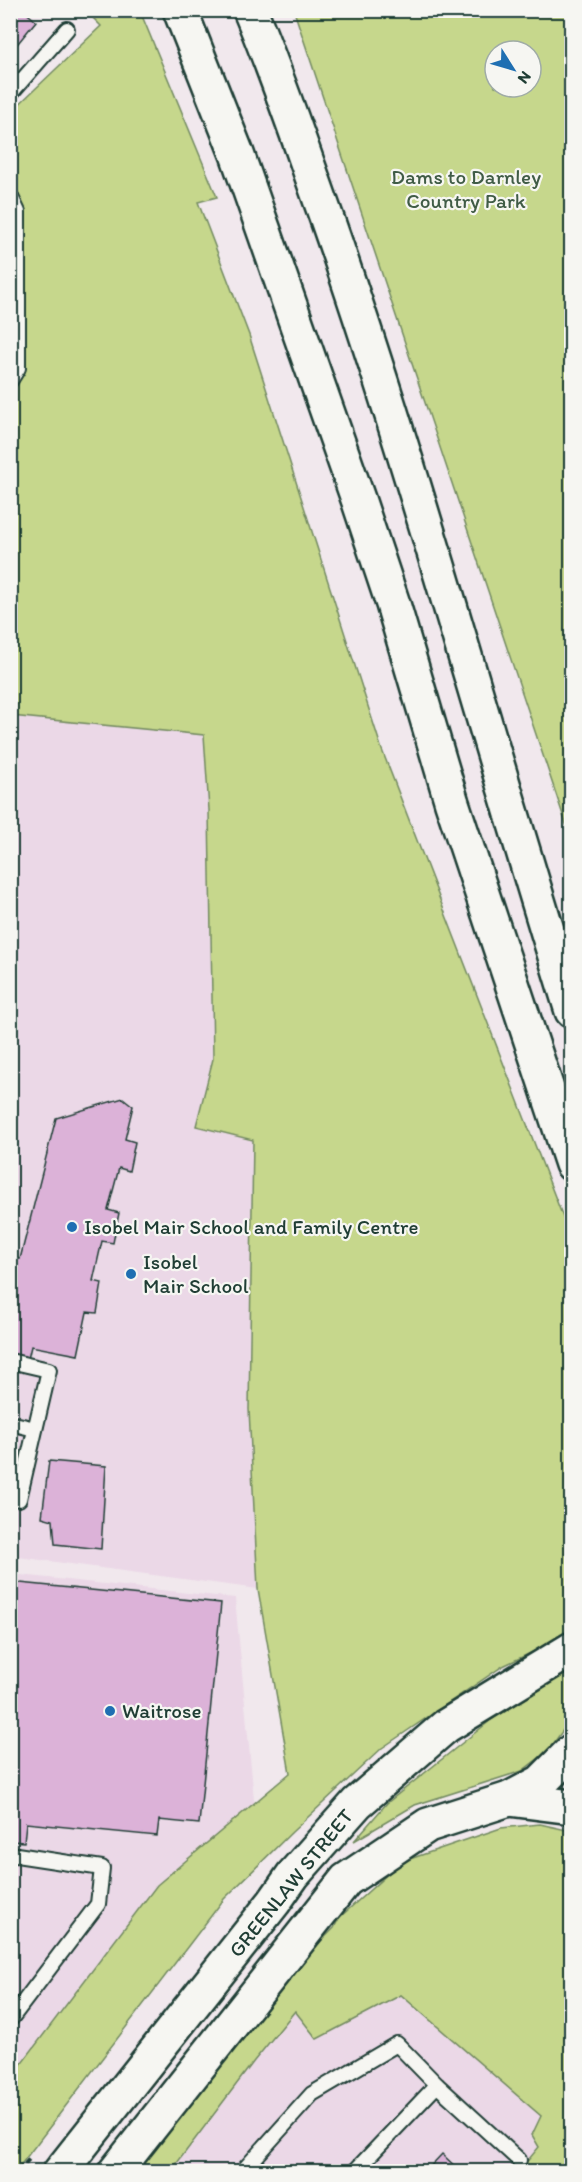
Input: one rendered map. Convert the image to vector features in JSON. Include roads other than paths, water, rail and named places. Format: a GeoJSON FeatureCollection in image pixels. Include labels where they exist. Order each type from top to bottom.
{"type":"FeatureCollection","features":[{"type":"Feature","properties":{"kind":"main road"},"geometry":{"type":"LineString","coordinates":[[180,10],[237,154],[361,509],[393,604],[461,830],[572,1164]]}},
{"type":"Feature","properties":{"kind":"main road"},"geometry":{"type":"LineString","coordinates":[[250,10],[270,58],[390,408],[572,1011]]}},
{"type":"Feature","properties":{"kind":"main road","name":"GREENLAW STREET"},"geometry":{"type":"LineString","coordinates":[[60,2172],[292,1875],[357,1803],[446,1726],[572,1649]]}},
{"type":"Feature","properties":{"kind":"main road","name":"GREENLAW STREET"},"geometry":{"type":"LineString","coordinates":[[115,2172],[346,1880],[428,1825],[509,1799],[541,1782],[572,1751]]}},
{"type":"Feature","properties":{"kind":"main road"},"geometry":{"type":"LineString","coordinates":[[509,1799],[572,1807]]}},
{"type":"Feature","properties":{"kind":"lane"},"geometry":{"type":"LineString","coordinates":[[10,94],[67,28]]}},
{"type":"Feature","properties":{"kind":"lane"},"geometry":{"type":"LineString","coordinates":[[10,195],[18,212],[18,368],[10,381]]}},
{"type":"Feature","properties":{"kind":"lane"},"geometry":{"type":"LineString","coordinates":[[10,1361],[49,1370],[19,1499],[10,1497]]}},
{"type":"Feature","properties":{"kind":"lane"},"geometry":{"type":"LineString","coordinates":[[10,1423],[35,1429]]}},
{"type":"Feature","properties":{"kind":"lane"},"geometry":{"type":"LineString","coordinates":[[10,1854],[102,1868],[98,1904],[11,2019]]}},
{"type":"Feature","properties":{"kind":"lane"},"geometry":{"type":"LineString","coordinates":[[242,2172],[312,2094],[397,2044],[437,2085],[519,2160]]}},
{"type":"Feature","properties":{"kind":"lane"},"geometry":{"type":"LineString","coordinates":[[354,2172],[437,2085]]}},
{"type":"Feature","properties":{"kind":"place","name":"Isobel Mair School and Family Centre"},"geometry":{"type":"Point","coordinates":[72,1227]}},
{"type":"Feature","properties":{"kind":"place","name":"Isobel Mair School"},"geometry":{"type":"Point","coordinates":[131,1274]}},
{"type":"Feature","properties":{"kind":"place","name":"Waitrose"},"geometry":{"type":"Point","coordinates":[110,1711]}},
{"type":"Feature","properties":{"kind":"park label","name":"Dams to Darnley Country Park"},"geometry":{"type":"Point","coordinates":[466,189]}}]}
